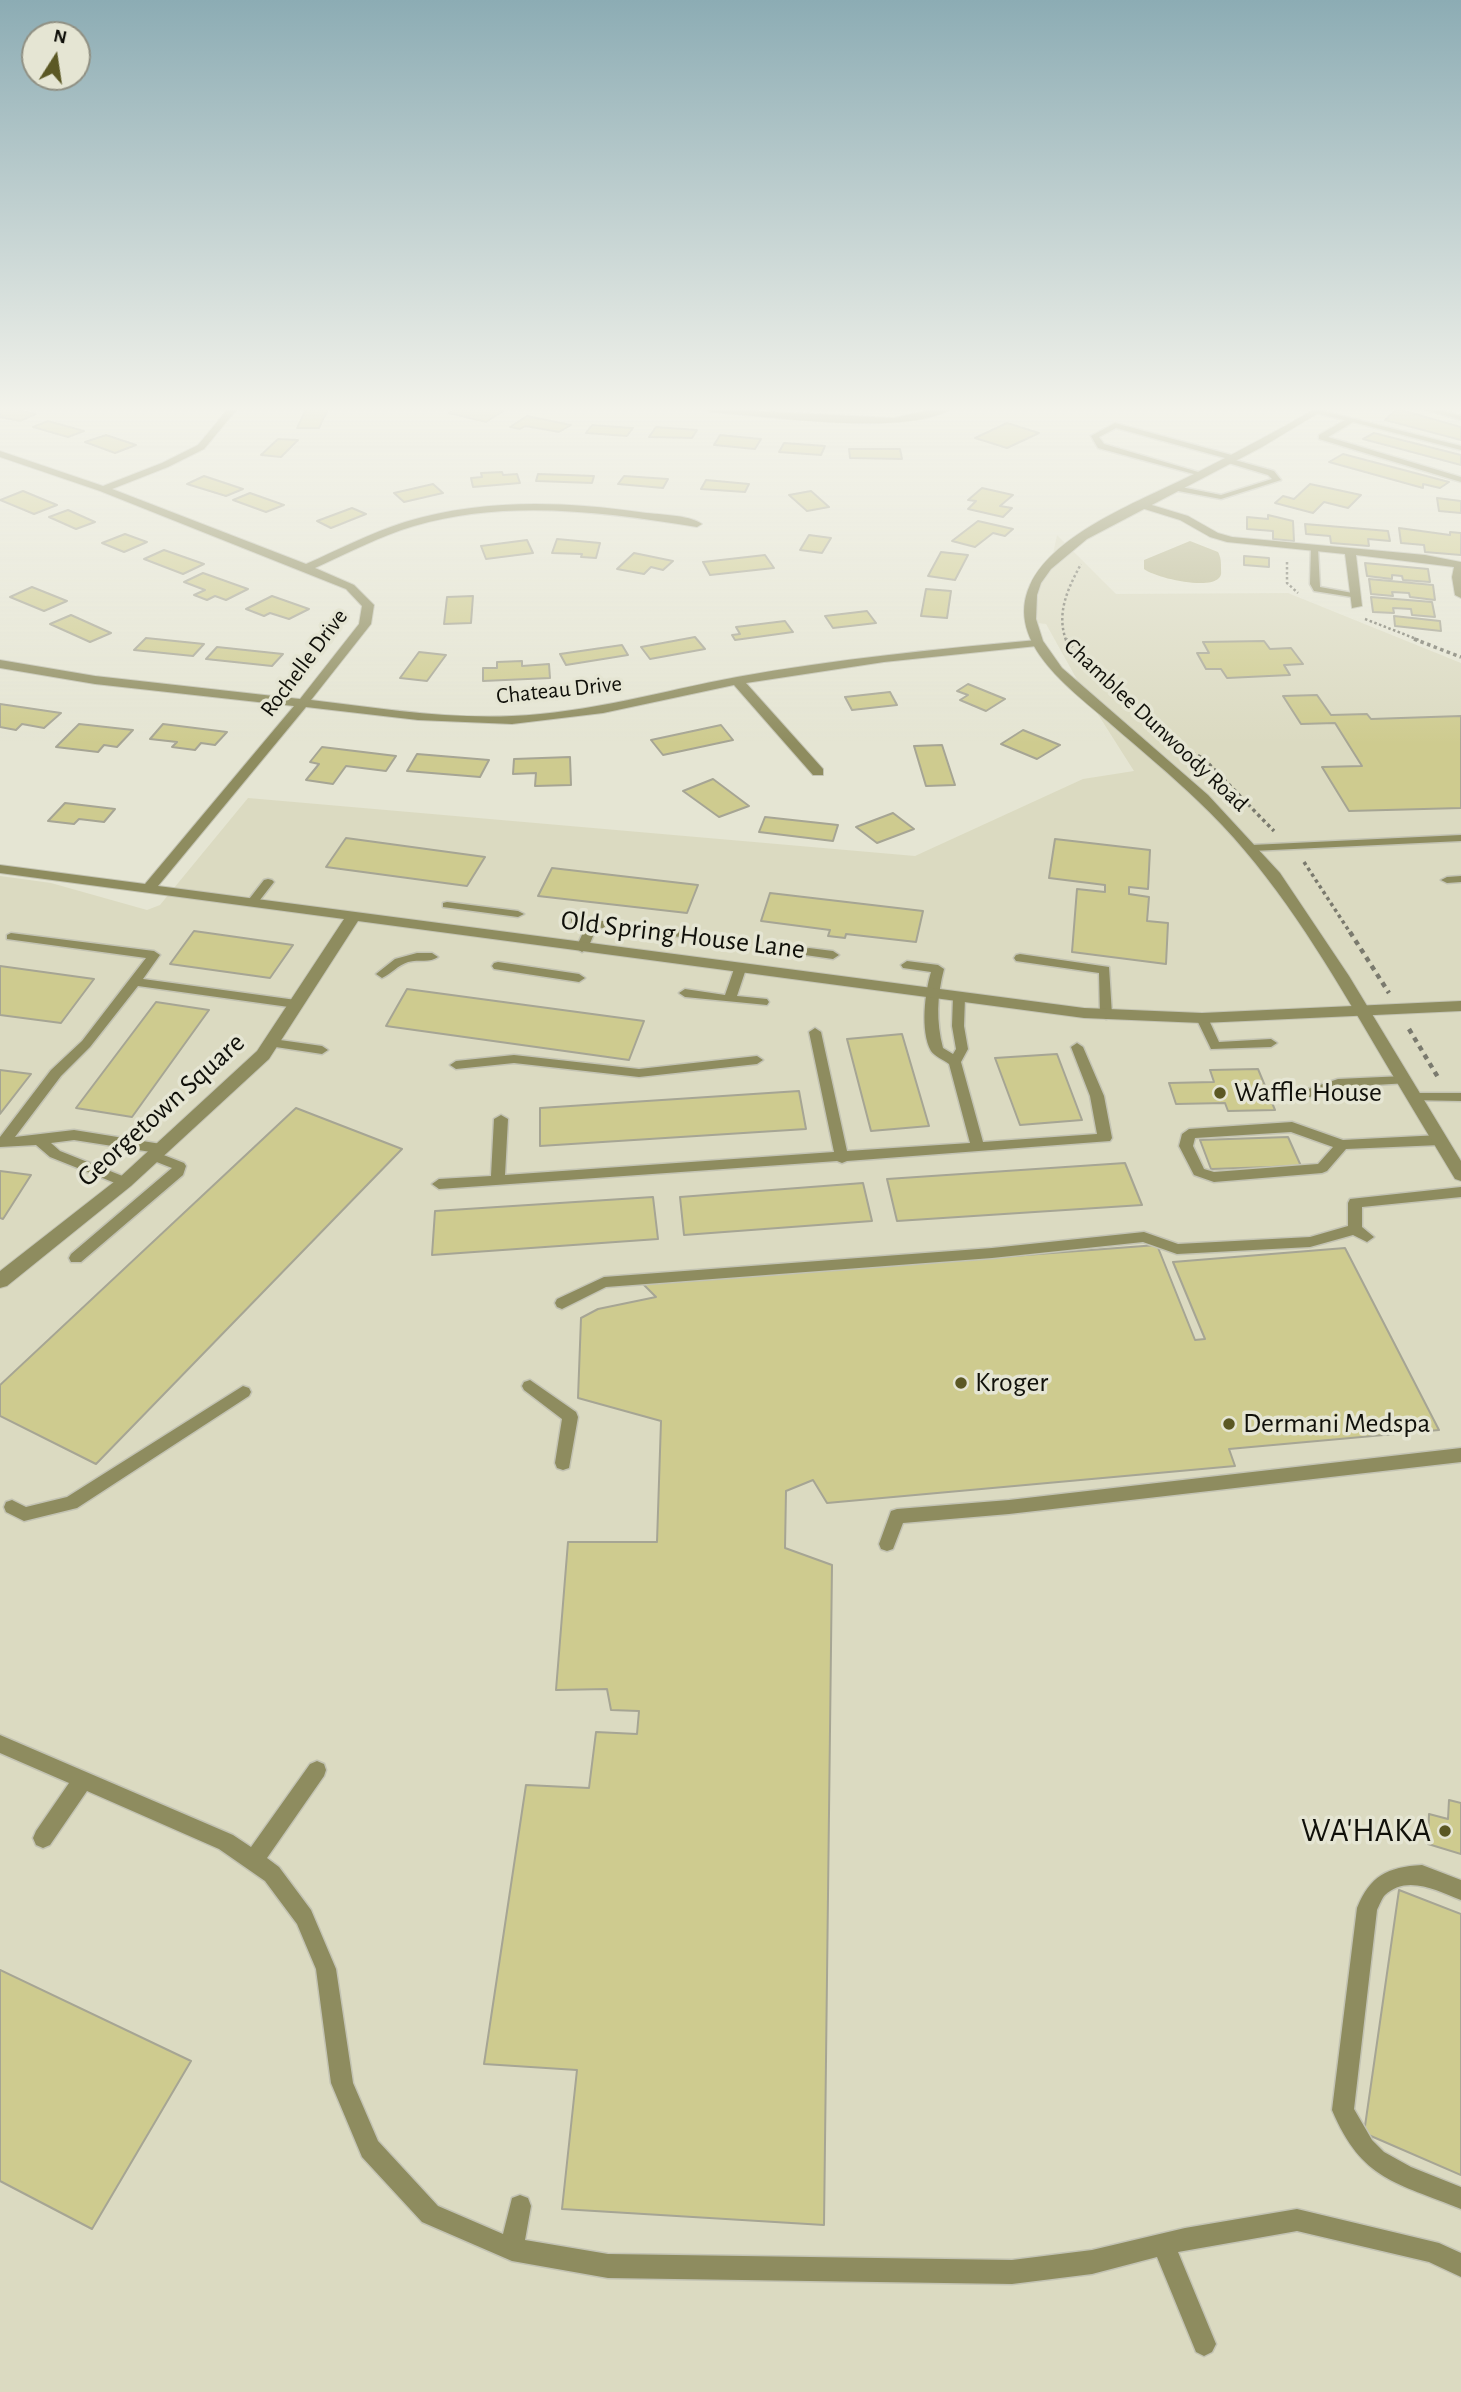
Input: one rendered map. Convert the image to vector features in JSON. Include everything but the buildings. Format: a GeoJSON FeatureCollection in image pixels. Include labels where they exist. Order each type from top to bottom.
{"type":"FeatureCollection","features":[{"type":"Feature","properties":{"kind":"street","name":"Rochelle Drive"},"geometry":{"type":"LineString","coordinates":[[148,890],[303,704],[365,624],[368,605],[350,587],[184,521]]}},
{"type":"Feature","properties":{"kind":"street"},"geometry":{"type":"LineString","coordinates":[[306,568],[412,524],[430,521]]}},
{"type":"Feature","properties":{"kind":"street"},"geometry":{"type":"LineString","coordinates":[[676,521],[697,524]]}},
{"type":"Feature","properties":{"kind":"street","name":"Chamblee Dunwoody Road"},"geometry":{"type":"LineString","coordinates":[[1113,521],[1063,550],[1046,567],[1036,583],[1030,605],[1030,621],[1037,643],[1072,685],[1203,798],[1275,876],[1363,1012],[1461,1175]]}},
{"type":"Feature","properties":{"kind":"street"},"geometry":{"type":"LineString","coordinates":[[1189,521],[1221,538],[1425,558],[1461,565],[1457,577],[1461,595]]}},
{"type":"Feature","properties":{"kind":"street"},"geometry":{"type":"LineString","coordinates":[[1350,552],[1356,601]]}},
{"type":"Feature","properties":{"kind":"street","name":"Chateau Drive"},"geometry":{"type":"LineString","coordinates":[[0,664],[95,680],[303,704],[418,716],[512,720],[603,709],[737,681],[884,658],[1037,643]]}},
{"type":"Feature","properties":{"kind":"street"},"geometry":{"type":"LineString","coordinates":[[737,681],[818,772]]}},
{"type":"Feature","properties":{"kind":"street","name":"Old Spring House Lane"},"geometry":{"type":"LineString","coordinates":[[0,869],[740,969],[1106,1015],[1202,1017],[1461,1006]]}},
{"type":"Feature","properties":{"kind":"street","name":"Georgetown Square"},"geometry":{"type":"LineString","coordinates":[[0,1282],[125,1182],[264,1055],[353,917]]}},
{"type":"Feature","properties":{"kind":"lane"},"geometry":{"type":"LineString","coordinates":[[1314,548],[1314,584],[1317,589],[1356,601]]}},
{"type":"Feature","properties":{"kind":"lane"},"geometry":{"type":"LineString","coordinates":[[1252,848],[1461,838]]}},
{"type":"Feature","properties":{"kind":"lane"},"geometry":{"type":"LineString","coordinates":[[1447,880],[1461,879]]}},
{"type":"Feature","properties":{"kind":"lane"},"geometry":{"type":"LineString","coordinates":[[252,903],[268,882]]}},
{"type":"Feature","properties":{"kind":"lane"},"geometry":{"type":"LineString","coordinates":[[447,905],[518,914]]}},
{"type":"Feature","properties":{"kind":"lane"},"geometry":{"type":"LineString","coordinates":[[575,921],[612,926]]}},
{"type":"Feature","properties":{"kind":"lane"},"geometry":{"type":"LineString","coordinates":[[582,948],[593,923]]}},
{"type":"Feature","properties":{"kind":"lane"},"geometry":{"type":"LineString","coordinates":[[670,933],[710,933],[741,943]]}},
{"type":"Feature","properties":{"kind":"lane"},"geometry":{"type":"LineString","coordinates":[[2,1142],[56,1073],[86,1044],[154,955],[11,937]]}},
{"type":"Feature","properties":{"kind":"lane"},"geometry":{"type":"LineString","coordinates":[[809,952],[833,955]]}},
{"type":"Feature","properties":{"kind":"lane"},"geometry":{"type":"LineString","coordinates":[[382,974],[393,963],[409,956],[432,957]]}},
{"type":"Feature","properties":{"kind":"lane"},"geometry":{"type":"LineString","coordinates":[[1020,958],[1105,970],[1106,1015]]}},
{"type":"Feature","properties":{"kind":"lane"},"geometry":{"type":"LineString","coordinates":[[907,965],[938,969],[931,993],[929,1024],[937,1050],[955,1062],[978,1148]]}},
{"type":"Feature","properties":{"kind":"lane"},"geometry":{"type":"LineString","coordinates":[[498,966],[579,978]]}},
{"type":"Feature","properties":{"kind":"lane"},"geometry":{"type":"LineString","coordinates":[[730,999],[740,969]]}},
{"type":"Feature","properties":{"kind":"lane"},"geometry":{"type":"LineString","coordinates":[[135,982],[296,1004]]}},
{"type":"Feature","properties":{"kind":"lane"},"geometry":{"type":"LineString","coordinates":[[685,993],[763,1002]]}},
{"type":"Feature","properties":{"kind":"lane"},"geometry":{"type":"LineString","coordinates":[[955,1062],[962,1049],[958,1026],[959,997]]}},
{"type":"Feature","properties":{"kind":"lane"},"geometry":{"type":"LineString","coordinates":[[1202,1017],[1214,1046],[1271,1043]]}},
{"type":"Feature","properties":{"kind":"lane"},"geometry":{"type":"LineString","coordinates":[[815,1032],[842,1158]]}},
{"type":"Feature","properties":{"kind":"lane"},"geometry":{"type":"LineString","coordinates":[[273,1043],[322,1050]]}},
{"type":"Feature","properties":{"kind":"lane"},"geometry":{"type":"LineString","coordinates":[[439,1184],[1105,1139],[1097,1096],[1077,1047]]}},
{"type":"Feature","properties":{"kind":"lane"},"geometry":{"type":"LineString","coordinates":[[456,1066],[514,1059],[639,1073],[757,1060]]}},
{"type":"Feature","properties":{"kind":"lane"},"geometry":{"type":"LineString","coordinates":[[1298,1097],[1338,1083],[1404,1080]]}},
{"type":"Feature","properties":{"kind":"lane"},"geometry":{"type":"LineString","coordinates":[[1414,1097],[1455,1097]]}},
{"type":"Feature","properties":{"kind":"lane"},"geometry":{"type":"LineString","coordinates":[[498,1181],[501,1119]]}},
{"type":"Feature","properties":{"kind":"lane"},"geometry":{"type":"LineString","coordinates":[[1342,1145],[1322,1168],[1214,1177],[1199,1172],[1186,1146],[1189,1134],[1292,1127],[1342,1145],[1440,1140]]}},
{"type":"Feature","properties":{"kind":"lane"},"geometry":{"type":"LineString","coordinates":[[2,1142],[74,1135],[158,1153],[179,1166],[178,1172],[76,1258]]}},
{"type":"Feature","properties":{"kind":"lane"},"geometry":{"type":"LineString","coordinates":[[38,1140],[55,1154],[125,1182]]}},
{"type":"Feature","properties":{"kind":"lane"},"geometry":{"type":"LineString","coordinates":[[562,1303],[604,1282],[992,1253],[1144,1237],[1177,1250],[1310,1242],[1361,1233],[1355,1203],[1461,1192]]}},
{"type":"Feature","properties":{"kind":"lane"},"geometry":{"type":"LineString","coordinates":[[530,1386],[570,1417],[563,1463]]}},
{"type":"Feature","properties":{"kind":"lane"},"geometry":{"type":"LineString","coordinates":[[12,1507],[24,1514],[71,1503],[243,1392]]}},
{"type":"Feature","properties":{"kind":"lane"},"geometry":{"type":"LineString","coordinates":[[887,1544],[897,1516],[1009,1507],[1461,1455]]}},
{"type":"Feature","properties":{"kind":"lane"},"geometry":{"type":"LineString","coordinates":[[0,1744],[226,1842],[272,1874],[304,1917],[326,1969],[342,2083],[370,2149],[430,2214],[512,2249],[608,2266],[1012,2272],[1092,2262],[1163,2244],[1297,2220],[1431,2251],[1461,2265]]}},
{"type":"Feature","properties":{"kind":"lane"},"geometry":{"type":"LineString","coordinates":[[253,1861],[317,1770]]}},
{"type":"Feature","properties":{"kind":"lane"},"geometry":{"type":"LineString","coordinates":[[43,1838],[83,1780]]}},
{"type":"Feature","properties":{"kind":"lane"},"geometry":{"type":"LineString","coordinates":[[1461,1890],[1422,1875],[1402,1876],[1378,1888],[1367,1908],[1343,2110],[1352,2131],[1368,2153],[1388,2170],[1461,2197]]}},
{"type":"Feature","properties":{"kind":"lane"},"geometry":{"type":"LineString","coordinates":[[512,2249],[520,2206]]}},
{"type":"Feature","properties":{"kind":"lane"},"geometry":{"type":"LineString","coordinates":[[1163,2244],[1204,2344]]}},
{"type":"Feature","properties":{"kind":"path"},"geometry":{"type":"LineString","coordinates":[[1084,559],[1062,603],[1061,618],[1066,641],[1097,681]]}},
{"type":"Feature","properties":{"kind":"path"},"geometry":{"type":"LineString","coordinates":[[1162,736],[1204,759],[1301,858],[1389,994]]}},
{"type":"Feature","properties":{"kind":"path"},"geometry":{"type":"LineString","coordinates":[[1409,1029],[1455,1097]]}},
{"type":"Feature","properties":{"kind":"shaded area"},"geometry":{"type":"Polygon","coordinates":[[[1057,535],[1116,594],[1288,593],[1461,663],[1461,2392],[0,2392],[0,876],[51,883],[147,910],[160,905],[248,798],[915,856],[1083,779],[1134,771],[1085,694],[1046,624],[1037,623],[1037,595],[1053,554],[1057,535]]]}},
{"type":"Feature","properties":{"kind":"shaded area"},"geometry":{"type":"Polygon","coordinates":[[[1190,541],[1218,552],[1221,563],[1219,578],[1194,583],[1170,579],[1144,569],[1144,560],[1190,541]]]}},
{"type":"Feature","properties":{"kind":"place","name":"Waffle House"},"geometry":{"type":"Point","coordinates":[1220,1093]}},
{"type":"Feature","properties":{"kind":"place","name":"Kroger"},"geometry":{"type":"Point","coordinates":[961,1383]}},
{"type":"Feature","properties":{"kind":"place","name":"Dermani Medspa"},"geometry":{"type":"Point","coordinates":[1229,1424]}},
{"type":"Feature","properties":{"kind":"place","name":"WA'HAKA"},"geometry":{"type":"Point","coordinates":[1445,1831]}}]}
